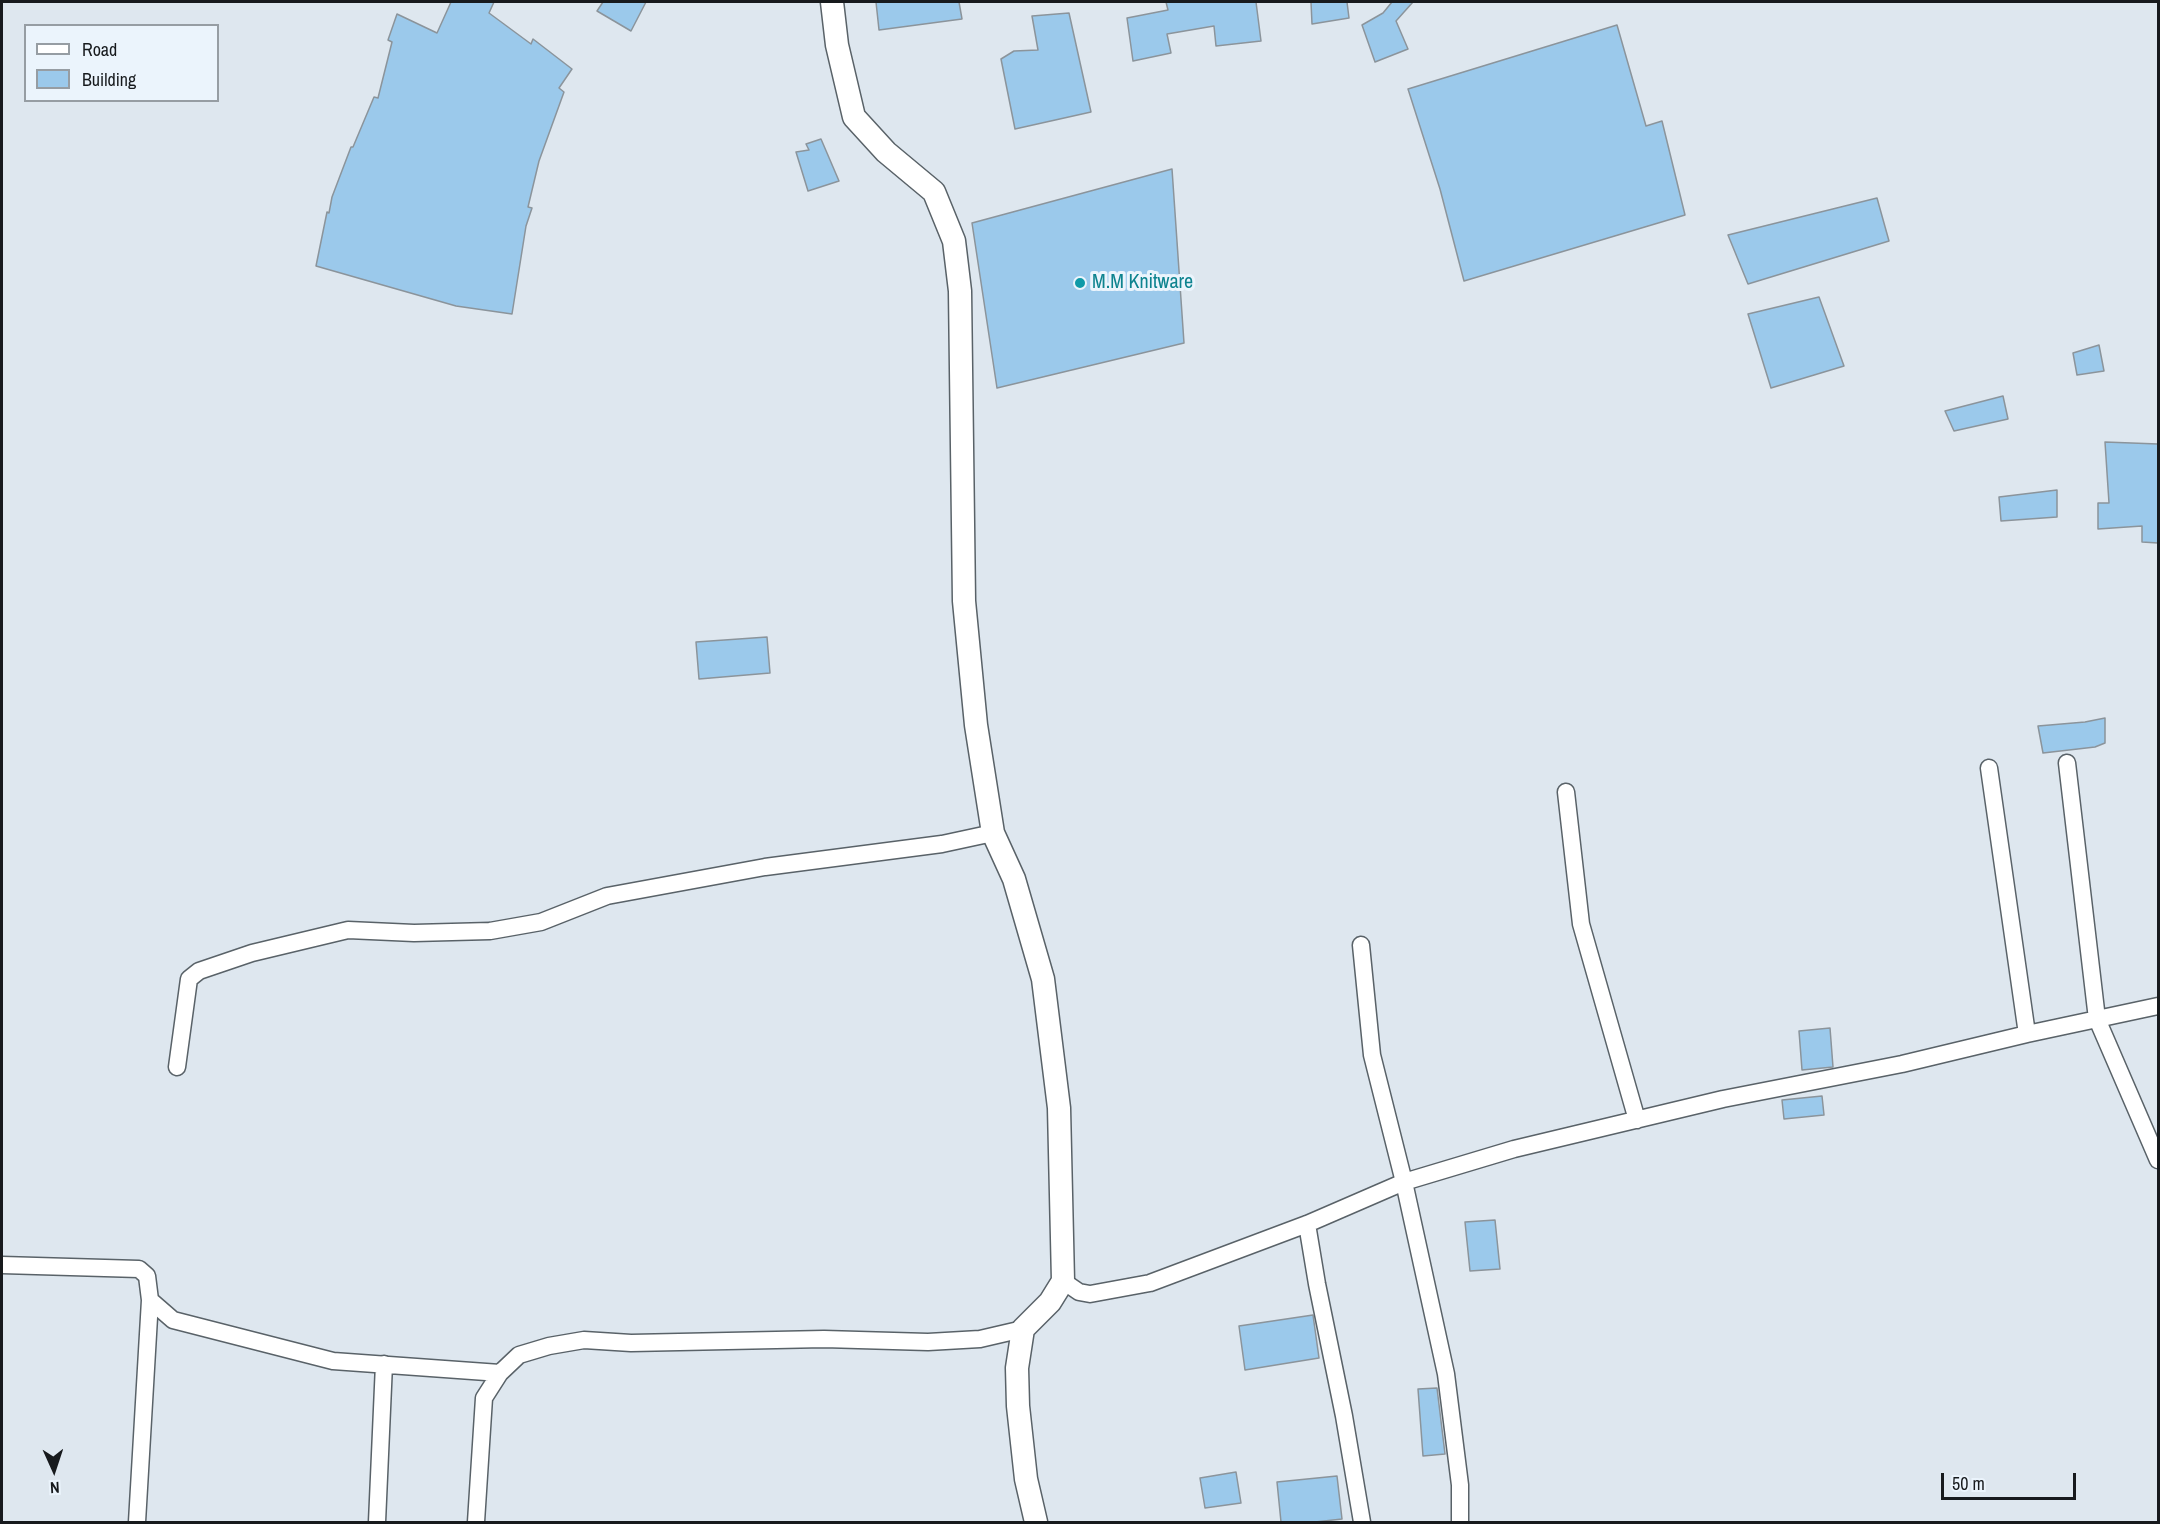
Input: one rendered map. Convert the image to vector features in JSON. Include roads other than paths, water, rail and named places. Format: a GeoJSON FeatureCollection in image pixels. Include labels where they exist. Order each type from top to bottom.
{"type":"FeatureCollection","features":[{"type":"Feature","properties":{"kind":"street"},"geometry":{"type":"LineString","coordinates":[[476,1522],[484,1398],[500,1373],[519,1355],[549,1346],[584,1340],[631,1343],[802,1339],[928,1342],[980,1339],[1023,1329],[1050,1302],[1063,1281],[1059,1108],[1043,979],[1014,879],[993,834],[976,725],[964,601],[960,291],[954,241],[934,192],[886,152],[854,117],[837,45],[832,2]]}},
{"type":"Feature","properties":{"kind":"street"},"geometry":{"type":"LineString","coordinates":[[2067,763],[2097,1019],[2158,1160]]}},
{"type":"Feature","properties":{"kind":"street"},"geometry":{"type":"LineString","coordinates":[[1989,768],[2027,1034]]}},
{"type":"Feature","properties":{"kind":"street"},"geometry":{"type":"LineString","coordinates":[[1566,792],[1581,924],[1637,1120]]}},
{"type":"Feature","properties":{"kind":"street"},"geometry":{"type":"LineString","coordinates":[[177,1067],[189,979],[199,971],[252,953],[348,930],[414,933],[490,931],[541,921],[607,896],[765,867],[942,844],[993,834]]}},
{"type":"Feature","properties":{"kind":"street"},"geometry":{"type":"LineString","coordinates":[[1361,945],[1372,1055],[1404,1182],[1446,1374],[1460,1485],[1460,1522]]}},
{"type":"Feature","properties":{"kind":"street"},"geometry":{"type":"LineString","coordinates":[[1063,1281],[1079,1292],[1090,1294],[1150,1283],[1307,1224],[1404,1182],[1514,1149],[1723,1099],[1902,1064],[2158,1006]]}},
{"type":"Feature","properties":{"kind":"street"},"geometry":{"type":"LineString","coordinates":[[1307,1224],[1362,1522]]}},
{"type":"Feature","properties":{"kind":"street"},"geometry":{"type":"LineString","coordinates":[[2,1265],[139,1269],[147,1276],[150,1300],[137,1522]]}},
{"type":"Feature","properties":{"kind":"street"},"geometry":{"type":"LineString","coordinates":[[150,1300],[173,1320],[333,1360],[500,1373]]}},
{"type":"Feature","properties":{"kind":"street"},"geometry":{"type":"LineString","coordinates":[[1023,1329],[1017,1368],[1018,1406],[1026,1479],[1036,1522]]}},
{"type":"Feature","properties":{"kind":"street"},"geometry":{"type":"LineString","coordinates":[[376,1522],[384,1364]]}},
{"type":"Feature","properties":{"kind":"place","name":"M.M Knitware"},"geometry":{"type":"Point","coordinates":[1080,283]}}]}
